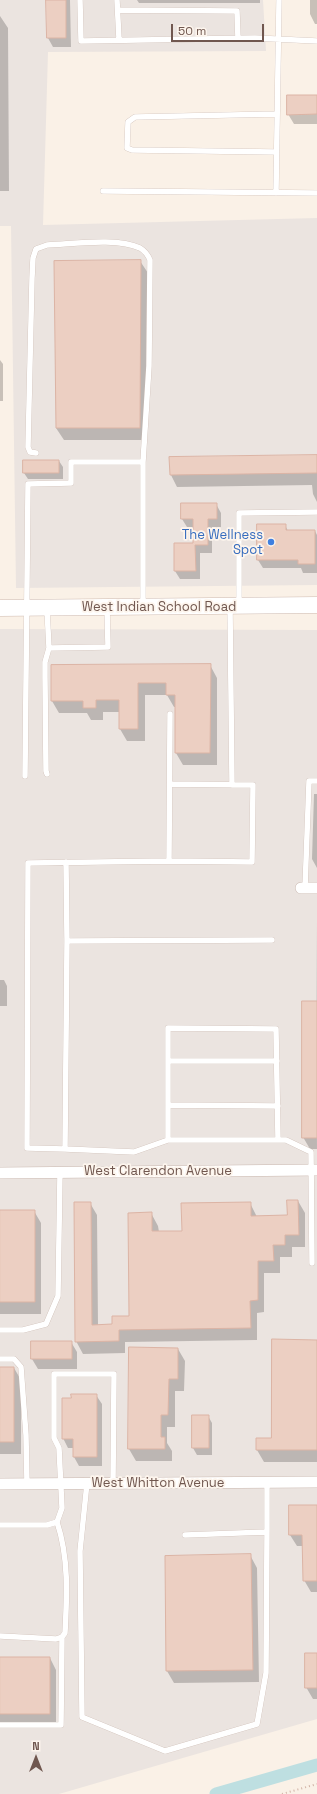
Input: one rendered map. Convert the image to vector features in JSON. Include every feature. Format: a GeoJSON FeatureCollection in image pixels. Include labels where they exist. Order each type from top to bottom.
{"type":"FeatureCollection","features":[{"type":"Feature","properties":{"kind":"main road","name":"West Indian School Road"},"geometry":{"type":"LineString","coordinates":[[0,608],[317,605]]}},
{"type":"Feature","properties":{"kind":"street"},"geometry":{"type":"LineString","coordinates":[[303,888],[317,888]]}},
{"type":"Feature","properties":{"kind":"street","name":"West Clarendon Avenue"},"geometry":{"type":"LineString","coordinates":[[0,1173],[314,1170]]}},
{"type":"Feature","properties":{"kind":"street","name":"West Whitton Avenue"},"geometry":{"type":"LineString","coordinates":[[0,1484],[317,1482]]}},
{"type":"Feature","properties":{"kind":"lane"},"geometry":{"type":"LineString","coordinates":[[80,0],[81,40],[238,39],[317,41]]}},
{"type":"Feature","properties":{"kind":"lane"},"geometry":{"type":"LineString","coordinates":[[117,0],[119,39]]}},
{"type":"Feature","properties":{"kind":"lane"},"geometry":{"type":"LineString","coordinates":[[276,193],[279,0]]}},
{"type":"Feature","properties":{"kind":"lane"},"geometry":{"type":"LineString","coordinates":[[118,10],[236,11],[238,39]]}},
{"type":"Feature","properties":{"kind":"lane"},"geometry":{"type":"LineString","coordinates":[[276,152],[132,150],[127,148],[127,144],[128,122],[135,117],[277,114]]}},
{"type":"Feature","properties":{"kind":"lane"},"geometry":{"type":"LineString","coordinates":[[103,192],[317,194]]}},
{"type":"Feature","properties":{"kind":"lane"},"geometry":{"type":"LineString","coordinates":[[36,453],[30,452],[28,447],[32,278],[33,258],[36,249],[47,245],[120,242],[141,248],[147,253],[150,260],[149,366],[143,462],[143,607]]}},
{"type":"Feature","properties":{"kind":"lane"},"geometry":{"type":"LineString","coordinates":[[25,776],[28,484],[71,483],[71,462],[143,462]]}},
{"type":"Feature","properties":{"kind":"lane"},"geometry":{"type":"LineString","coordinates":[[232,785],[235,606],[239,513],[317,512]]}},
{"type":"Feature","properties":{"kind":"lane"},"geometry":{"type":"LineString","coordinates":[[47,607],[49,648],[45,678],[47,774]]}},
{"type":"Feature","properties":{"kind":"lane"},"geometry":{"type":"LineString","coordinates":[[49,648],[108,647],[107,607]]}},
{"type":"Feature","properties":{"kind":"lane"},"geometry":{"type":"LineString","coordinates":[[169,861],[170,714]]}},
{"type":"Feature","properties":{"kind":"lane"},"geometry":{"type":"LineString","coordinates":[[303,888],[309,781],[317,781]]}},
{"type":"Feature","properties":{"kind":"lane"},"geometry":{"type":"LineString","coordinates":[[170,784],[253,785],[252,862],[169,861],[28,863],[27,1148],[134,1152],[168,1140],[286,1140],[311,1152],[314,1170],[312,1263]]}},
{"type":"Feature","properties":{"kind":"lane"},"geometry":{"type":"LineString","coordinates":[[65,1149],[67,940],[66,862]]}},
{"type":"Feature","properties":{"kind":"lane"},"geometry":{"type":"LineString","coordinates":[[67,940],[272,940]]}},
{"type":"Feature","properties":{"kind":"lane"},"geometry":{"type":"LineString","coordinates":[[168,1140],[168,1028],[276,1029],[278,1140]]}},
{"type":"Feature","properties":{"kind":"lane"},"geometry":{"type":"LineString","coordinates":[[168,1061],[277,1061]]}},
{"type":"Feature","properties":{"kind":"lane"},"geometry":{"type":"LineString","coordinates":[[168,1105],[278,1106]]}},
{"type":"Feature","properties":{"kind":"lane"},"geometry":{"type":"LineString","coordinates":[[0,1330],[23,1330],[46,1324],[58,1296],[60,1172]]}},
{"type":"Feature","properties":{"kind":"lane"},"geometry":{"type":"LineString","coordinates":[[0,1359],[14,1359],[21,1367],[26,1435],[27,1484]]}},
{"type":"Feature","properties":{"kind":"lane"},"geometry":{"type":"LineString","coordinates":[[0,1725],[61,1725],[62,1637],[65,1633],[68,1581],[62,1537],[57,1522],[62,1508],[59,1448],[54,1438],[54,1374],[114,1374],[113,1483]]}},
{"type":"Feature","properties":{"kind":"lane"},"geometry":{"type":"LineString","coordinates":[[87,1483],[80,1551],[82,1717],[165,1751],[257,1724],[266,1673],[267,1482]]}},
{"type":"Feature","properties":{"kind":"lane"},"geometry":{"type":"LineString","coordinates":[[0,1525],[47,1525],[57,1522]]}},
{"type":"Feature","properties":{"kind":"lane"},"geometry":{"type":"LineString","coordinates":[[185,1535],[267,1532]]}},
{"type":"Feature","properties":{"kind":"lane"},"geometry":{"type":"LineString","coordinates":[[0,1636],[56,1639],[62,1637]]}},
{"type":"Feature","properties":{"kind":"path"},"geometry":{"type":"LineString","coordinates":[[282,1794],[317,1784]]}},
{"type":"Feature","properties":{"kind":"shaded area"},"geometry":{"type":"Polygon","coordinates":[[[0,0],[263,0],[266,51],[48,52],[43,225],[317,218],[317,585],[16,588],[11,226],[0,226],[0,0]]]}},
{"type":"Feature","properties":{"kind":"shaded area"},"geometry":{"type":"Polygon","coordinates":[[[0,629],[317,630],[317,1719],[59,1794],[0,1794],[0,629]]]}},
{"type":"Feature","properties":{"kind":"building"},"geometry":{"type":"Polygon","coordinates":[[[46,0],[66,0],[66,38],[47,38],[46,0]]]}},
{"type":"Feature","properties":{"kind":"building"},"geometry":{"type":"Polygon","coordinates":[[[287,95],[317,95],[317,114],[287,115],[287,95]]]}},
{"type":"Feature","properties":{"kind":"building"},"geometry":{"type":"Polygon","coordinates":[[[141,260],[140,428],[56,428],[54,261],[141,260]]]}},
{"type":"Feature","properties":{"kind":"building"},"geometry":{"type":"Polygon","coordinates":[[[317,455],[317,473],[170,475],[169,457],[317,455]]]}},
{"type":"Feature","properties":{"kind":"building"},"geometry":{"type":"Polygon","coordinates":[[[23,460],[59,460],[59,473],[23,473],[23,460]]]}},
{"type":"Feature","properties":{"kind":"building"},"geometry":{"type":"Polygon","coordinates":[[[181,503],[217,503],[217,519],[208,519],[208,545],[195,545],[196,571],[174,571],[174,543],[193,543],[193,519],[181,519],[181,503]]]}},
{"type":"Feature","properties":{"kind":"building"},"geometry":{"type":"Polygon","coordinates":[[[257,524],[286,524],[286,530],[315,530],[315,564],[298,564],[298,560],[257,560],[257,524]]]}},
{"type":"Feature","properties":{"kind":"building"},"geometry":{"type":"Polygon","coordinates":[[[211,664],[210,753],[175,753],[175,695],[166,695],[166,683],[138,683],[138,729],[119,729],[119,700],[96,700],[96,708],[83,708],[83,701],[51,701],[51,665],[211,664]]]}},
{"type":"Feature","properties":{"kind":"building"},"geometry":{"type":"Polygon","coordinates":[[[302,1001],[317,1001],[317,1138],[302,1138],[302,1001]]]}},
{"type":"Feature","properties":{"kind":"building"},"geometry":{"type":"Polygon","coordinates":[[[287,1200],[298,1200],[299,1235],[285,1235],[285,1245],[273,1245],[274,1261],[258,1261],[258,1300],[250,1301],[251,1328],[119,1330],[119,1341],[75,1342],[74,1202],[91,1202],[92,1325],[112,1324],[112,1316],[129,1316],[128,1213],[152,1212],[152,1231],[182,1231],[181,1203],[251,1202],[251,1216],[287,1215],[287,1200]]]}},
{"type":"Feature","properties":{"kind":"building"},"geometry":{"type":"Polygon","coordinates":[[[0,1210],[35,1210],[35,1302],[0,1302],[0,1210]]]}},
{"type":"Feature","properties":{"kind":"building"},"geometry":{"type":"Polygon","coordinates":[[[272,1339],[317,1340],[317,1450],[256,1450],[256,1438],[271,1438],[272,1339]]]}},
{"type":"Feature","properties":{"kind":"building"},"geometry":{"type":"Polygon","coordinates":[[[31,1341],[72,1341],[72,1359],[31,1359],[31,1341]]]}},
{"type":"Feature","properties":{"kind":"building"},"geometry":{"type":"Polygon","coordinates":[[[129,1347],[178,1348],[178,1379],[169,1379],[168,1415],[161,1415],[161,1437],[165,1437],[165,1449],[128,1449],[129,1347]]]}},
{"type":"Feature","properties":{"kind":"building"},"geometry":{"type":"Polygon","coordinates":[[[0,1367],[14,1367],[14,1442],[0,1442],[0,1367]]]}},
{"type":"Feature","properties":{"kind":"building"},"geometry":{"type":"Polygon","coordinates":[[[71,1394],[97,1394],[97,1457],[73,1457],[73,1439],[62,1439],[62,1398],[71,1398],[71,1394]]]}},
{"type":"Feature","properties":{"kind":"building"},"geometry":{"type":"Polygon","coordinates":[[[192,1415],[209,1415],[209,1448],[192,1448],[192,1415]]]}},
{"type":"Feature","properties":{"kind":"building"},"geometry":{"type":"Polygon","coordinates":[[[289,1505],[317,1505],[317,1581],[303,1581],[302,1535],[289,1535],[289,1505]]]}},
{"type":"Feature","properties":{"kind":"building"},"geometry":{"type":"Polygon","coordinates":[[[251,1554],[253,1670],[166,1671],[165,1556],[251,1554]]]}},
{"type":"Feature","properties":{"kind":"building"},"geometry":{"type":"Polygon","coordinates":[[[305,1653],[317,1653],[317,1688],[305,1688],[305,1653]]]}},
{"type":"Feature","properties":{"kind":"building"},"geometry":{"type":"Polygon","coordinates":[[[0,1657],[50,1657],[50,1714],[0,1714],[0,1657]]]}},
{"type":"Feature","properties":{"kind":"waterway"},"geometry":{"type":"LineString","coordinates":[[216,1794],[317,1765]]}},
{"type":"Feature","properties":{"kind":"place","name":"The Wellness Spot"},"geometry":{"type":"Point","coordinates":[271,542]}}]}
